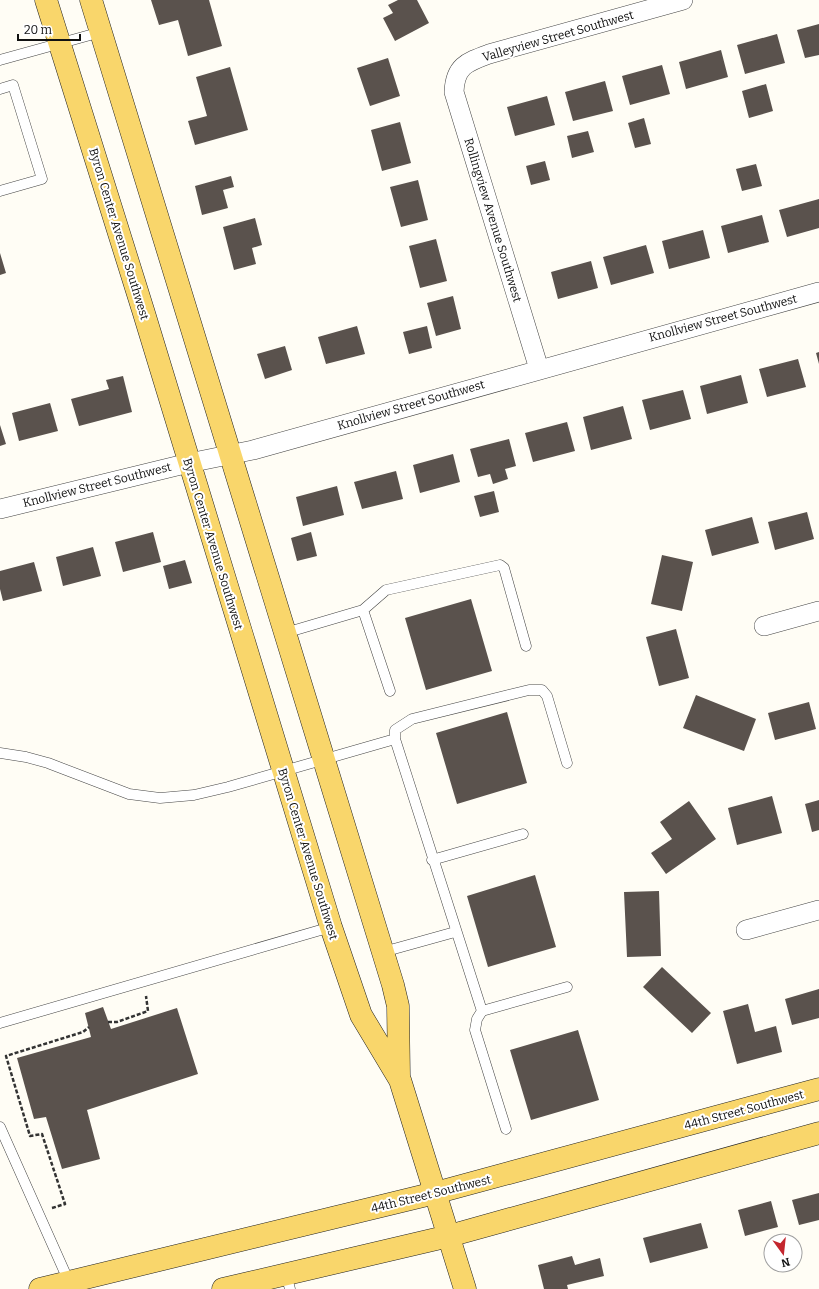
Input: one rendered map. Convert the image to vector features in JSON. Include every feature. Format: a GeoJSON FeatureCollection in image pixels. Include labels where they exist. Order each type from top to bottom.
{"type":"FeatureCollection","features":[{"type":"Feature","properties":{"kind":"main road","name":"Byron Center Avenue Southwest"},"geometry":{"type":"LineString","coordinates":[[46,0],[331,927],[361,1015],[400,1080]]}},
{"type":"Feature","properties":{"kind":"main road","name":"Byron Center Avenue Southwest"},"geometry":{"type":"LineString","coordinates":[[91,0],[383,952],[398,1006],[398,1057],[400,1080],[465,1289]]}},
{"type":"Feature","properties":{"kind":"main road","name":"44th Street Southwest"},"geometry":{"type":"LineString","coordinates":[[40,1289],[70,1285],[435,1193],[819,1089]]}},
{"type":"Feature","properties":{"kind":"main road"},"geometry":{"type":"LineString","coordinates":[[223,1289],[288,1281],[819,1133]]}},
{"type":"Feature","properties":{"kind":"street","name":"Valleyview Street Southwest"},"geometry":{"type":"LineString","coordinates":[[459,70],[466,64],[489,54],[683,0]]}},
{"type":"Feature","properties":{"kind":"street","name":"Rollingview Avenue Southwest"},"geometry":{"type":"LineString","coordinates":[[459,70],[455,77],[454,92],[539,369]]}},
{"type":"Feature","properties":{"kind":"street","name":"Knollview Street Southwest"},"geometry":{"type":"LineString","coordinates":[[0,509],[189,463],[260,448],[819,292]]}},
{"type":"Feature","properties":{"kind":"street"},"geometry":{"type":"LineString","coordinates":[[764,626],[819,611]]}},
{"type":"Feature","properties":{"kind":"street"},"geometry":{"type":"LineString","coordinates":[[746,930],[819,910]]}},
{"type":"Feature","properties":{"kind":"lane"},"geometry":{"type":"LineString","coordinates":[[0,60],[101,32]]}},
{"type":"Feature","properties":{"kind":"lane"},"geometry":{"type":"LineString","coordinates":[[0,89],[14,85],[42,179],[0,191]]}},
{"type":"Feature","properties":{"kind":"lane"},"geometry":{"type":"LineString","coordinates":[[285,633],[363,610],[386,590],[500,565],[504,568],[526,646]]}},
{"type":"Feature","properties":{"kind":"lane"},"geometry":{"type":"LineString","coordinates":[[363,610],[390,691]]}},
{"type":"Feature","properties":{"kind":"lane"},"geometry":{"type":"LineString","coordinates":[[506,1129],[475,1030],[475,1025],[482,1011],[394,739],[395,730],[398,726],[412,719],[530,690],[542,690],[547,696],[567,763]]}},
{"type":"Feature","properties":{"kind":"lane"},"geometry":{"type":"LineString","coordinates":[[0,753],[26,757],[48,763],[129,794],[160,798],[194,795],[283,772],[394,739]]}},
{"type":"Feature","properties":{"kind":"lane"},"geometry":{"type":"LineString","coordinates":[[432,860],[523,834]]}},
{"type":"Feature","properties":{"kind":"lane"},"geometry":{"type":"LineString","coordinates":[[0,1023],[331,927]]}},
{"type":"Feature","properties":{"kind":"lane"},"geometry":{"type":"LineString","coordinates":[[383,952],[456,932]]}},
{"type":"Feature","properties":{"kind":"lane"},"geometry":{"type":"LineString","coordinates":[[482,1011],[567,987]]}},
{"type":"Feature","properties":{"kind":"lane"},"geometry":{"type":"LineString","coordinates":[[0,1127],[70,1285]]}},
{"type":"Feature","properties":{"kind":"path"},"geometry":{"type":"LineString","coordinates":[[108,1022],[117,1022],[148,1011],[144,982]]}},
{"type":"Feature","properties":{"kind":"path"},"geometry":{"type":"LineString","coordinates":[[38,1213],[65,1204],[42,1134],[30,1136],[6,1056],[83,1032],[88,1027]]}},
{"type":"Feature","properties":{"kind":"building"},"geometry":{"type":"Polygon","coordinates":[[[151,0],[209,0],[222,46],[188,56],[178,20],[159,25],[151,0]]]}},
{"type":"Feature","properties":{"kind":"building"},"geometry":{"type":"Polygon","coordinates":[[[398,0],[417,0],[429,23],[395,41],[383,18],[393,13],[388,5],[398,0]]]}},
{"type":"Feature","properties":{"kind":"building"},"geometry":{"type":"Polygon","coordinates":[[[819,24],[819,55],[805,58],[797,30],[819,24]]]}},
{"type":"Feature","properties":{"kind":"building"},"geometry":{"type":"Polygon","coordinates":[[[777,34],[785,63],[745,74],[737,45],[777,34]]]}},
{"type":"Feature","properties":{"kind":"building"},"geometry":{"type":"Polygon","coordinates":[[[721,50],[728,77],[686,89],[679,62],[721,50]]]}},
{"type":"Feature","properties":{"kind":"building"},"geometry":{"type":"Polygon","coordinates":[[[388,58],[400,96],[370,106],[357,68],[388,58]]]}},
{"type":"Feature","properties":{"kind":"building"},"geometry":{"type":"Polygon","coordinates":[[[662,65],[670,94],[630,105],[622,76],[662,65]]]}},
{"type":"Feature","properties":{"kind":"building"},"geometry":{"type":"Polygon","coordinates":[[[230,67],[248,130],[195,145],[188,121],[207,116],[196,77],[230,67]]]}},
{"type":"Feature","properties":{"kind":"building"},"geometry":{"type":"Polygon","coordinates":[[[605,81],[613,111],[573,121],[565,92],[605,81]]]}},
{"type":"Feature","properties":{"kind":"building"},"geometry":{"type":"Polygon","coordinates":[[[766,84],[773,111],[749,118],[742,91],[766,84]]]}},
{"type":"Feature","properties":{"kind":"building"},"geometry":{"type":"Polygon","coordinates":[[[547,96],[555,125],[515,136],[507,107],[547,96]]]}},
{"type":"Feature","properties":{"kind":"building"},"geometry":{"type":"Polygon","coordinates":[[[644,118],[651,144],[635,148],[628,123],[644,118]]]}},
{"type":"Feature","properties":{"kind":"building"},"geometry":{"type":"Polygon","coordinates":[[[400,122],[411,163],[382,171],[371,130],[400,122]]]}},
{"type":"Feature","properties":{"kind":"building"},"geometry":{"type":"Polygon","coordinates":[[[588,131],[594,152],[572,158],[567,136],[588,131]]]}},
{"type":"Feature","properties":{"kind":"building"},"geometry":{"type":"Polygon","coordinates":[[[545,161],[550,180],[531,185],[526,166],[545,161]]]}},
{"type":"Feature","properties":{"kind":"building"},"geometry":{"type":"Polygon","coordinates":[[[756,164],[762,186],[742,191],[736,169],[756,164]]]}},
{"type":"Feature","properties":{"kind":"building"},"geometry":{"type":"Polygon","coordinates":[[[231,176],[234,187],[223,190],[228,208],[202,215],[195,186],[231,176]]]}},
{"type":"Feature","properties":{"kind":"building"},"geometry":{"type":"Polygon","coordinates":[[[418,180],[428,220],[401,227],[390,187],[418,180]]]}},
{"type":"Feature","properties":{"kind":"building"},"geometry":{"type":"Polygon","coordinates":[[[819,199],[819,228],[787,237],[779,210],[819,199]]]}},
{"type":"Feature","properties":{"kind":"building"},"geometry":{"type":"Polygon","coordinates":[[[762,215],[769,242],[728,253],[721,226],[762,215]]]}},
{"type":"Feature","properties":{"kind":"building"},"geometry":{"type":"Polygon","coordinates":[[[255,218],[262,245],[252,248],[256,264],[234,270],[223,227],[255,218]]]}},
{"type":"Feature","properties":{"kind":"building"},"geometry":{"type":"Polygon","coordinates":[[[703,230],[710,258],[669,269],[662,241],[703,230]]]}},
{"type":"Feature","properties":{"kind":"building"},"geometry":{"type":"Polygon","coordinates":[[[436,239],[447,281],[420,288],[409,246],[436,239]]]}},
{"type":"Feature","properties":{"kind":"building"},"geometry":{"type":"Polygon","coordinates":[[[646,245],[654,273],[611,285],[603,257],[646,245]]]}},
{"type":"Feature","properties":{"kind":"building"},"geometry":{"type":"Polygon","coordinates":[[[0,253],[6,273],[0,275],[0,253]]]}},
{"type":"Feature","properties":{"kind":"building"},"geometry":{"type":"Polygon","coordinates":[[[591,261],[598,288],[558,299],[551,272],[591,261]]]}},
{"type":"Feature","properties":{"kind":"building"},"geometry":{"type":"Polygon","coordinates":[[[453,296],[461,329],[436,336],[427,303],[453,296]]]}},
{"type":"Feature","properties":{"kind":"building"},"geometry":{"type":"Polygon","coordinates":[[[357,326],[365,354],[326,364],[318,337],[357,326]]]}},
{"type":"Feature","properties":{"kind":"building"},"geometry":{"type":"Polygon","coordinates":[[[427,326],[432,348],[409,354],[403,332],[427,326]]]}},
{"type":"Feature","properties":{"kind":"building"},"geometry":{"type":"Polygon","coordinates":[[[285,346],[292,370],[265,379],[257,354],[285,346]]]}},
{"type":"Feature","properties":{"kind":"building"},"geometry":{"type":"Polygon","coordinates":[[[819,352],[819,364],[816,353],[819,352]]]}},
{"type":"Feature","properties":{"kind":"building"},"geometry":{"type":"Polygon","coordinates":[[[798,359],[806,387],[767,397],[759,369],[798,359]]]}},
{"type":"Feature","properties":{"kind":"building"},"geometry":{"type":"Polygon","coordinates":[[[741,375],[748,403],[707,414],[700,386],[741,375]]]}},
{"type":"Feature","properties":{"kind":"building"},"geometry":{"type":"Polygon","coordinates":[[[123,376],[132,412],[79,426],[71,399],[109,389],[106,380],[123,376]]]}},
{"type":"Feature","properties":{"kind":"building"},"geometry":{"type":"Polygon","coordinates":[[[683,390],[691,419],[650,430],[642,400],[683,390]]]}},
{"type":"Feature","properties":{"kind":"building"},"geometry":{"type":"Polygon","coordinates":[[[50,403],[58,431],[19,441],[12,413],[50,403]]]}},
{"type":"Feature","properties":{"kind":"building"},"geometry":{"type":"Polygon","coordinates":[[[623,406],[632,439],[591,450],[583,417],[623,406]]]}},
{"type":"Feature","properties":{"kind":"building"},"geometry":{"type":"Polygon","coordinates":[[[567,422],[575,451],[533,462],[525,433],[567,422]]]}},
{"type":"Feature","properties":{"kind":"building"},"geometry":{"type":"Polygon","coordinates":[[[0,425],[6,444],[0,446],[0,425]]]}},
{"type":"Feature","properties":{"kind":"building"},"geometry":{"type":"Polygon","coordinates":[[[509,439],[516,466],[505,469],[508,479],[493,484],[490,474],[478,477],[470,449],[509,439]]]}},
{"type":"Feature","properties":{"kind":"building"},"geometry":{"type":"Polygon","coordinates":[[[453,454],[460,482],[420,493],[413,465],[453,454]]]}},
{"type":"Feature","properties":{"kind":"building"},"geometry":{"type":"Polygon","coordinates":[[[396,471],[403,499],[362,509],[354,482],[396,471]]]}},
{"type":"Feature","properties":{"kind":"building"},"geometry":{"type":"Polygon","coordinates":[[[337,486],[344,515],[303,526],[296,497],[337,486]]]}},
{"type":"Feature","properties":{"kind":"building"},"geometry":{"type":"Polygon","coordinates":[[[494,491],[499,512],[480,517],[474,496],[494,491]]]}},
{"type":"Feature","properties":{"kind":"building"},"geometry":{"type":"Polygon","coordinates":[[[807,512],[814,539],[775,550],[768,522],[807,512]]]}},
{"type":"Feature","properties":{"kind":"building"},"geometry":{"type":"Polygon","coordinates":[[[752,517],[759,543],[712,556],[705,530],[752,517]]]}},
{"type":"Feature","properties":{"kind":"building"},"geometry":{"type":"Polygon","coordinates":[[[153,532],[161,562],[123,572],[115,542],[153,532]]]}},
{"type":"Feature","properties":{"kind":"building"},"geometry":{"type":"Polygon","coordinates":[[[311,532],[317,556],[297,561],[291,538],[311,532]]]}},
{"type":"Feature","properties":{"kind":"building"},"geometry":{"type":"Polygon","coordinates":[[[93,547],[101,576],[63,586],[56,557],[93,547]]]}},
{"type":"Feature","properties":{"kind":"building"},"geometry":{"type":"Polygon","coordinates":[[[662,555],[693,562],[682,611],[651,604],[662,555]]]}},
{"type":"Feature","properties":{"kind":"building"},"geometry":{"type":"Polygon","coordinates":[[[185,560],[192,583],[169,589],[163,566],[185,560]]]}},
{"type":"Feature","properties":{"kind":"building"},"geometry":{"type":"Polygon","coordinates":[[[34,562],[42,591],[3,601],[0,589],[0,571],[34,562]]]}},
{"type":"Feature","properties":{"kind":"building"},"geometry":{"type":"Polygon","coordinates":[[[471,599],[492,671],[426,690],[405,618],[471,599]]]}},
{"type":"Feature","properties":{"kind":"building"},"geometry":{"type":"Polygon","coordinates":[[[676,629],[689,678],[659,686],[646,637],[676,629]]]}},
{"type":"Feature","properties":{"kind":"building"},"geometry":{"type":"Polygon","coordinates":[[[696,695],[756,719],[744,751],[683,728],[696,695]]]}},
{"type":"Feature","properties":{"kind":"building"},"geometry":{"type":"Polygon","coordinates":[[[809,702],[816,729],[775,740],[768,713],[809,702]]]}},
{"type":"Feature","properties":{"kind":"building"},"geometry":{"type":"Polygon","coordinates":[[[507,712],[527,783],[457,804],[436,733],[507,712]]]}},
{"type":"Feature","properties":{"kind":"building"},"geometry":{"type":"Polygon","coordinates":[[[772,796],[782,833],[737,845],[728,808],[772,796]]]}},
{"type":"Feature","properties":{"kind":"building"},"geometry":{"type":"Polygon","coordinates":[[[819,800],[819,830],[812,832],[805,804],[819,800]]]}},
{"type":"Feature","properties":{"kind":"building"},"geometry":{"type":"Polygon","coordinates":[[[689,801],[716,839],[666,874],[651,853],[672,839],[660,822],[689,801]]]}},
{"type":"Feature","properties":{"kind":"building"},"geometry":{"type":"Polygon","coordinates":[[[535,875],[556,947],[488,967],[467,896],[535,875]]]}},
{"type":"Feature","properties":{"kind":"building"},"geometry":{"type":"Polygon","coordinates":[[[659,891],[661,956],[627,957],[624,892],[659,891]]]}},
{"type":"Feature","properties":{"kind":"building"},"geometry":{"type":"Polygon","coordinates":[[[662,967],[711,1013],[692,1033],[643,987],[662,967]]]}},
{"type":"Feature","properties":{"kind":"building"},"geometry":{"type":"Polygon","coordinates":[[[819,989],[819,1018],[792,1025],[785,999],[819,989]]]}},
{"type":"Feature","properties":{"kind":"building"},"geometry":{"type":"Polygon","coordinates":[[[748,1004],[755,1032],[776,1026],[782,1052],[737,1064],[723,1011],[748,1004]]]}},
{"type":"Feature","properties":{"kind":"building"},"geometry":{"type":"Polygon","coordinates":[[[103,1007],[111,1029],[177,1008],[198,1074],[87,1110],[100,1159],[62,1169],[46,1117],[34,1119],[17,1058],[91,1037],[85,1013],[103,1007]]]}},
{"type":"Feature","properties":{"kind":"building"},"geometry":{"type":"Polygon","coordinates":[[[578,1030],[599,1100],[531,1120],[510,1050],[578,1030]]]}},
{"type":"Feature","properties":{"kind":"building"},"geometry":{"type":"Polygon","coordinates":[[[819,1193],[819,1220],[799,1225],[792,1200],[819,1193]]]}},
{"type":"Feature","properties":{"kind":"building"},"geometry":{"type":"Polygon","coordinates":[[[771,1201],[778,1227],[745,1236],[738,1210],[771,1201]]]}},
{"type":"Feature","properties":{"kind":"building"},"geometry":{"type":"Polygon","coordinates":[[[701,1223],[708,1248],[650,1263],[643,1238],[701,1223]]]}},
{"type":"Feature","properties":{"kind":"building"},"geometry":{"type":"Polygon","coordinates":[[[572,1256],[575,1265],[600,1258],[604,1276],[567,1285],[568,1289],[544,1289],[538,1265],[572,1256]]]}}]}
